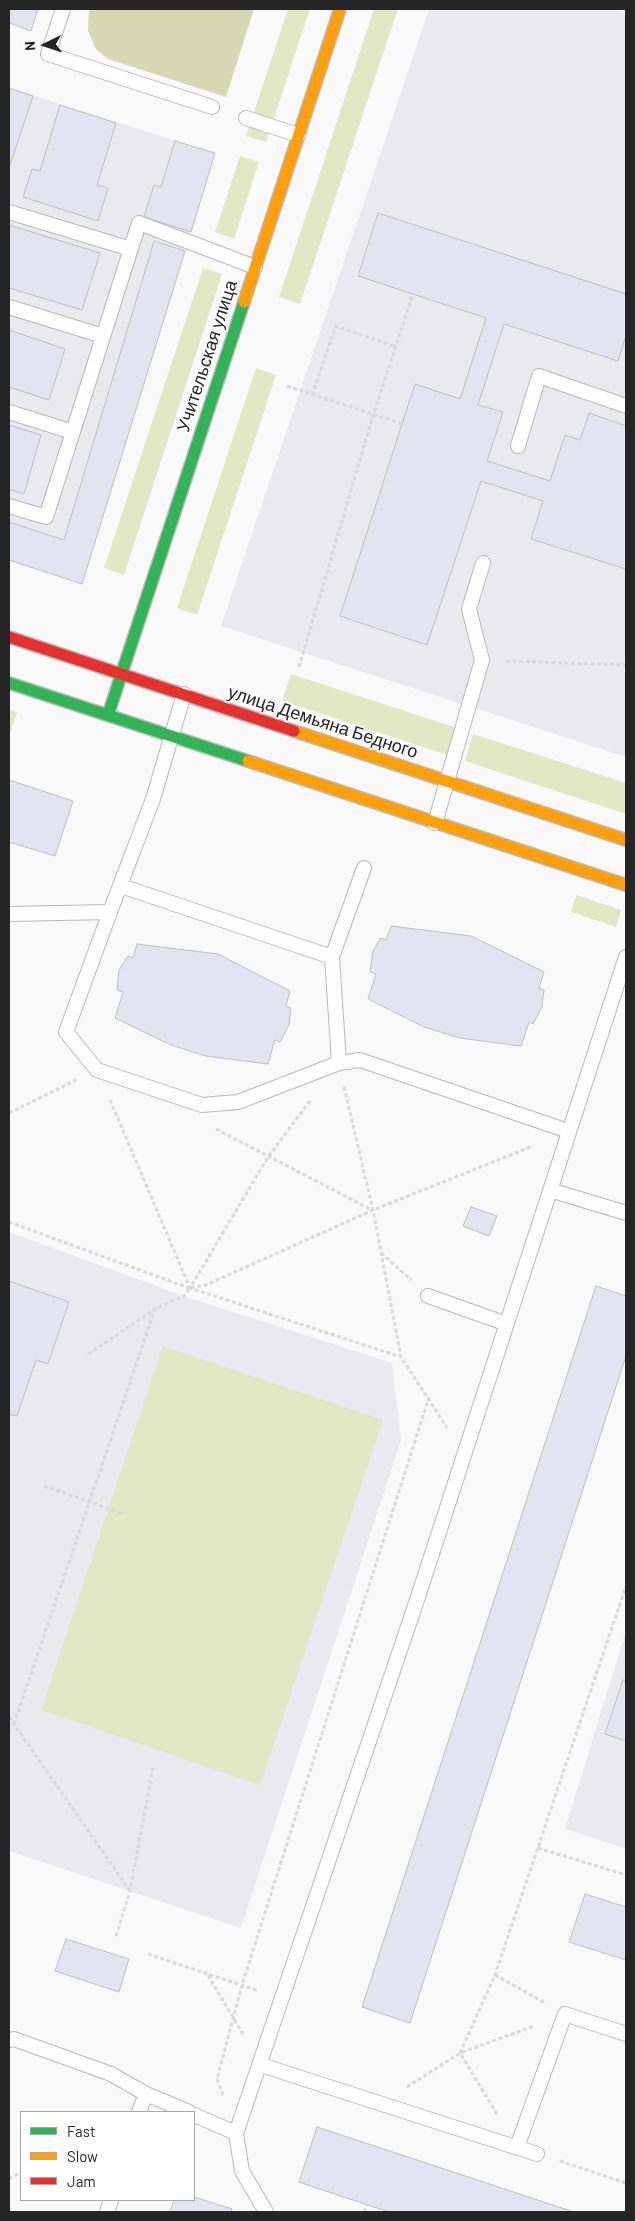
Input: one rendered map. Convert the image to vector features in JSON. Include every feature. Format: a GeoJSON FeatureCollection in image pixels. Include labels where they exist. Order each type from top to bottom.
{"type":"FeatureCollection","features":[{"type":"Feature","properties":{"kind":"street","name":"Учительская улица"},"geometry":{"type":"LineString","coordinates":[[108,715],[340,9]]}},
{"type":"Feature","properties":{"kind":"street","name":"улица Демьяна Бедного"},"geometry":{"type":"LineString","coordinates":[[9,637],[626,840]]}},
{"type":"Feature","properties":{"kind":"street"},"geometry":{"type":"LineString","coordinates":[[9,683],[626,885]]}},
{"type":"Feature","properties":{"kind":"lane"},"geometry":{"type":"LineString","coordinates":[[62,9],[48,54],[212,108]]}},
{"type":"Feature","properties":{"kind":"lane"},"geometry":{"type":"LineString","coordinates":[[246,118],[298,135]]}},
{"type":"Feature","properties":{"kind":"lane"},"geometry":{"type":"LineString","coordinates":[[9,212],[131,249]]}},
{"type":"Feature","properties":{"kind":"lane"},"geometry":{"type":"LineString","coordinates":[[9,506],[46,517],[139,224],[255,267]]}},
{"type":"Feature","properties":{"kind":"lane"},"geometry":{"type":"LineString","coordinates":[[9,307],[104,336]]}},
{"type":"Feature","properties":{"kind":"lane"},"geometry":{"type":"LineString","coordinates":[[518,446],[539,376],[626,406]]}},
{"type":"Feature","properties":{"kind":"lane"},"geometry":{"type":"LineString","coordinates":[[9,412],[73,432]]}},
{"type":"Feature","properties":{"kind":"lane"},"geometry":{"type":"LineString","coordinates":[[435,822],[482,660],[469,608],[483,563]]}},
{"type":"Feature","properties":{"kind":"lane"},"geometry":{"type":"LineString","coordinates":[[184,694],[153,799],[66,1032],[97,1070],[202,1105],[238,1102],[339,1063],[360,1060],[568,1131]]}},
{"type":"Feature","properties":{"kind":"lane"},"geometry":{"type":"LineString","coordinates":[[339,1063],[332,958],[364,868]]}},
{"type":"Feature","properties":{"kind":"lane"},"geometry":{"type":"LineString","coordinates":[[121,886],[332,958]]}},
{"type":"Feature","properties":{"kind":"lane"},"geometry":{"type":"LineString","coordinates":[[9,914],[110,912]]}},
{"type":"Feature","properties":{"kind":"lane"},"geometry":{"type":"LineString","coordinates":[[266,2212],[242,2171],[236,2133],[261,2065],[464,1457],[568,1131],[626,958]]}},
{"type":"Feature","properties":{"kind":"lane"},"geometry":{"type":"LineString","coordinates":[[550,1190],[626,1213]]}},
{"type":"Feature","properties":{"kind":"lane"},"geometry":{"type":"LineString","coordinates":[[428,1296],[507,1324]]}},
{"type":"Feature","properties":{"kind":"lane"},"geometry":{"type":"LineString","coordinates":[[517,2147],[565,2014],[626,2034]]}},
{"type":"Feature","properties":{"kind":"lane"},"geometry":{"type":"LineString","coordinates":[[9,2040],[14,2039],[110,2074],[146,2094],[186,2111]]}},
{"type":"Feature","properties":{"kind":"lane"},"geometry":{"type":"LineString","coordinates":[[261,2065],[537,2154]]}},
{"type":"Feature","properties":{"kind":"lane"},"geometry":{"type":"LineString","coordinates":[[139,2111],[146,2094]]}},
{"type":"Feature","properties":{"kind":"lane"},"geometry":{"type":"LineString","coordinates":[[195,2114],[236,2133]]}},
{"type":"Feature","properties":{"kind":"path"},"geometry":{"type":"LineString","coordinates":[[298,667],[413,294]]}},
{"type":"Feature","properties":{"kind":"path"},"geometry":{"type":"LineString","coordinates":[[312,395],[336,326],[396,347]]}},
{"type":"Feature","properties":{"kind":"path"},"geometry":{"type":"LineString","coordinates":[[287,386],[402,424]]}},
{"type":"Feature","properties":{"kind":"path"},"geometry":{"type":"LineString","coordinates":[[482,660],[626,665]]}},
{"type":"Feature","properties":{"kind":"path"},"geometry":{"type":"LineString","coordinates":[[88,1354],[154,1309],[184,1296],[268,1157],[339,1063]]}},
{"type":"Feature","properties":{"kind":"path"},"geometry":{"type":"LineString","coordinates":[[339,1063],[373,1210],[401,1357],[429,1397],[464,1457]]}},
{"type":"Feature","properties":{"kind":"path"},"geometry":{"type":"LineString","coordinates":[[9,1113],[97,1070],[190,1288]]}},
{"type":"Feature","properties":{"kind":"path"},"geometry":{"type":"LineString","coordinates":[[202,1105],[216,1130],[373,1210]]}},
{"type":"Feature","properties":{"kind":"path"},"geometry":{"type":"LineString","coordinates":[[190,1288],[206,1285],[373,1210],[568,1131]]}},
{"type":"Feature","properties":{"kind":"path"},"geometry":{"type":"LineString","coordinates":[[9,1222],[190,1288],[401,1357]]}},
{"type":"Feature","properties":{"kind":"path"},"geometry":{"type":"LineString","coordinates":[[381,1252],[428,1296]]}},
{"type":"Feature","properties":{"kind":"path"},"geometry":{"type":"LineString","coordinates":[[14,1724],[154,1309]]}},
{"type":"Feature","properties":{"kind":"path"},"geometry":{"type":"LineString","coordinates":[[236,2133],[217,2079],[233,2016],[429,1397]]}},
{"type":"Feature","properties":{"kind":"path"},"geometry":{"type":"LineString","coordinates":[[44,1486],[124,1514]]}},
{"type":"Feature","properties":{"kind":"path"},"geometry":{"type":"LineString","coordinates":[[460,2053],[496,1975],[626,1586]]}},
{"type":"Feature","properties":{"kind":"path"},"geometry":{"type":"LineString","coordinates":[[9,1717],[130,1891]]}},
{"type":"Feature","properties":{"kind":"path"},"geometry":{"type":"LineString","coordinates":[[116,1936],[130,1891],[153,1768]]}},
{"type":"Feature","properties":{"kind":"path"},"geometry":{"type":"LineString","coordinates":[[538,1848],[626,1875]]}},
{"type":"Feature","properties":{"kind":"path"},"geometry":{"type":"LineString","coordinates":[[148,1954],[283,1998]]}},
{"type":"Feature","properties":{"kind":"path"},"geometry":{"type":"LineString","coordinates":[[208,1974],[261,2065]]}},
{"type":"Feature","properties":{"kind":"path"},"geometry":{"type":"LineString","coordinates":[[496,1975],[565,2014]]}},
{"type":"Feature","properties":{"kind":"path"},"geometry":{"type":"LineString","coordinates":[[383,2103],[460,2053],[565,2014]]}},
{"type":"Feature","properties":{"kind":"path"},"geometry":{"type":"LineString","coordinates":[[460,2053],[517,2147]]}},
{"type":"Feature","properties":{"kind":"path"},"geometry":{"type":"LineString","coordinates":[[537,2154],[626,2183]]}},
{"type":"Feature","properties":{"kind":"path"},"geometry":{"type":"LineString","coordinates":[[9,2179],[20,2173]]}},
{"type":"Feature","properties":{"kind":"path"},"geometry":{"type":"LineString","coordinates":[[364,2212],[367,2205]]}},
{"type":"Feature","properties":{"kind":"shaded area"},"geometry":{"type":"Polygon","coordinates":[[[429,9],[612,9],[626,13],[626,757],[221,626],[429,9]]]}},
{"type":"Feature","properties":{"kind":"shaded area"},"geometry":{"type":"Polygon","coordinates":[[[9,88],[215,153],[82,584],[9,560],[9,88]]]}},
{"type":"Feature","properties":{"kind":"shaded area"},"geometry":{"type":"Polygon","coordinates":[[[9,1232],[184,1296],[392,1363],[401,1440],[241,1928],[9,1851],[9,1232]]]}},
{"type":"Feature","properties":{"kind":"shaded area"},"geometry":{"type":"Polygon","coordinates":[[[626,1631],[626,1849],[565,1829],[626,1631]]]}},
{"type":"Feature","properties":{"kind":"green space"},"geometry":{"type":"Polygon","coordinates":[[[89,9],[254,9],[226,97],[108,59],[96,49],[88,31],[89,9]]]}},
{"type":"Feature","properties":{"kind":"green space"},"geometry":{"type":"Polygon","coordinates":[[[288,9],[310,9],[266,142],[246,136],[288,9]]]}},
{"type":"Feature","properties":{"kind":"green space"},"geometry":{"type":"Polygon","coordinates":[[[374,9],[398,9],[300,304],[279,297],[374,9]]]}},
{"type":"Feature","properties":{"kind":"green space"},"geometry":{"type":"Polygon","coordinates":[[[240,156],[259,162],[234,239],[215,232],[240,156]]]}},
{"type":"Feature","properties":{"kind":"green space"},"geometry":{"type":"Polygon","coordinates":[[[203,268],[222,274],[124,575],[104,568],[203,268]]]}},
{"type":"Feature","properties":{"kind":"green space"},"geometry":{"type":"Polygon","coordinates":[[[256,368],[276,375],[197,615],[177,608],[256,368]]]}},
{"type":"Feature","properties":{"kind":"green space"},"geometry":{"type":"Polygon","coordinates":[[[291,674],[457,728],[448,755],[282,701],[291,674]]]}},
{"type":"Feature","properties":{"kind":"green space"},"geometry":{"type":"Polygon","coordinates":[[[9,709],[17,712],[9,737],[9,709]]]}},
{"type":"Feature","properties":{"kind":"green space"},"geometry":{"type":"Polygon","coordinates":[[[473,734],[626,783],[626,814],[465,761],[473,734]]]}},
{"type":"Feature","properties":{"kind":"green space"},"geometry":{"type":"Polygon","coordinates":[[[576,895],[621,910],[616,927],[571,912],[576,895]]]}},
{"type":"Feature","properties":{"kind":"green space"},"geometry":{"type":"Polygon","coordinates":[[[163,1346],[383,1420],[260,1785],[41,1710],[163,1346]]]}},
{"type":"Feature","properties":{"kind":"building"},"geometry":{"type":"Polygon","coordinates":[[[9,9],[38,9],[31,31],[9,23],[9,9]]]}},
{"type":"Feature","properties":{"kind":"building"},"geometry":{"type":"Polygon","coordinates":[[[9,88],[33,96],[9,168],[9,88]]]}},
{"type":"Feature","properties":{"kind":"building"},"geometry":{"type":"Polygon","coordinates":[[[60,105],[116,123],[97,185],[108,188],[98,221],[23,197],[32,169],[40,171],[60,105]]]}},
{"type":"Feature","properties":{"kind":"building"},"geometry":{"type":"Polygon","coordinates":[[[175,141],[215,153],[191,232],[144,217],[154,185],[161,187],[175,141]]]}},
{"type":"Feature","properties":{"kind":"building"},"geometry":{"type":"Polygon","coordinates":[[[378,213],[626,294],[626,336],[618,361],[504,324],[478,405],[503,412],[487,461],[550,481],[565,435],[580,440],[589,413],[626,426],[626,569],[531,539],[543,501],[481,481],[427,645],[340,616],[415,384],[460,399],[486,318],[358,276],[378,213]]]}},
{"type":"Feature","properties":{"kind":"building"},"geometry":{"type":"Polygon","coordinates":[[[9,225],[100,253],[82,310],[9,288],[9,225]]]}},
{"type":"Feature","properties":{"kind":"building"},"geometry":{"type":"Polygon","coordinates":[[[154,241],[185,251],[82,584],[9,560],[9,522],[64,540],[154,241]]]}},
{"type":"Feature","properties":{"kind":"building"},"geometry":{"type":"Polygon","coordinates":[[[9,330],[65,349],[49,400],[9,387],[9,330]]]}},
{"type":"Feature","properties":{"kind":"building"},"geometry":{"type":"Polygon","coordinates":[[[9,425],[41,435],[24,494],[9,489],[9,425]]]}},
{"type":"Feature","properties":{"kind":"building"},"geometry":{"type":"Polygon","coordinates":[[[9,780],[73,801],[55,856],[9,842],[9,780]]]}},
{"type":"Feature","properties":{"kind":"building"},"geometry":{"type":"Polygon","coordinates":[[[391,926],[471,936],[544,972],[539,988],[544,990],[542,1007],[533,1024],[529,1022],[521,1046],[460,1038],[424,1027],[368,999],[376,974],[370,972],[373,951],[381,938],[386,940],[391,926]]]}},
{"type":"Feature","properties":{"kind":"building"},"geometry":{"type":"Polygon","coordinates":[[[137,944],[218,954],[290,991],[286,1006],[291,1008],[289,1025],[280,1042],[275,1040],[268,1064],[206,1056],[171,1045],[115,1018],[123,992],[117,990],[119,970],[128,956],[133,958],[137,944]]]}},
{"type":"Feature","properties":{"kind":"building"},"geometry":{"type":"Polygon","coordinates":[[[471,1207],[497,1216],[489,1236],[463,1226],[471,1207]]]}},
{"type":"Feature","properties":{"kind":"building"},"geometry":{"type":"Polygon","coordinates":[[[9,1281],[69,1302],[48,1364],[36,1360],[17,1416],[9,1414],[9,1281]]]}},
{"type":"Feature","properties":{"kind":"building"},"geometry":{"type":"Polygon","coordinates":[[[596,1286],[626,1296],[626,1356],[410,2023],[362,2007],[596,1286]]]}},
{"type":"Feature","properties":{"kind":"building"},"geometry":{"type":"Polygon","coordinates":[[[623,1680],[626,1681],[626,1741],[605,1734],[623,1680]]]}},
{"type":"Feature","properties":{"kind":"building"},"geometry":{"type":"Polygon","coordinates":[[[585,1894],[626,1907],[626,1960],[569,1942],[585,1894]]]}},
{"type":"Feature","properties":{"kind":"building"},"geometry":{"type":"Polygon","coordinates":[[[66,1939],[129,1959],[119,1992],[55,1971],[66,1939]]]}},
{"type":"Feature","properties":{"kind":"building"},"geometry":{"type":"Polygon","coordinates":[[[317,2127],[574,2212],[389,2212],[299,2182],[317,2127]]]}},
{"type":"Feature","properties":{"kind":"building"},"geometry":{"type":"Polygon","coordinates":[[[195,2197],[232,2209],[231,2212],[170,2212],[174,2201],[195,2201],[195,2197]]]}},
{"type":"Feature","properties":{"kind":"traffic: fast"},"geometry":{"type":"LineString","coordinates":[[108,715],[244,302]]}},
{"type":"Feature","properties":{"kind":"traffic: fast"},"geometry":{"type":"LineString","coordinates":[[9,683],[248,761]]}},
{"type":"Feature","properties":{"kind":"traffic: slow"},"geometry":{"type":"LineString","coordinates":[[244,302],[340,9]]}},
{"type":"Feature","properties":{"kind":"traffic: slow"},"geometry":{"type":"LineString","coordinates":[[294,731],[626,840]]}},
{"type":"Feature","properties":{"kind":"traffic: slow"},"geometry":{"type":"LineString","coordinates":[[248,761],[626,885]]}},
{"type":"Feature","properties":{"kind":"traffic: jam"},"geometry":{"type":"LineString","coordinates":[[9,637],[294,731]]}}]}
